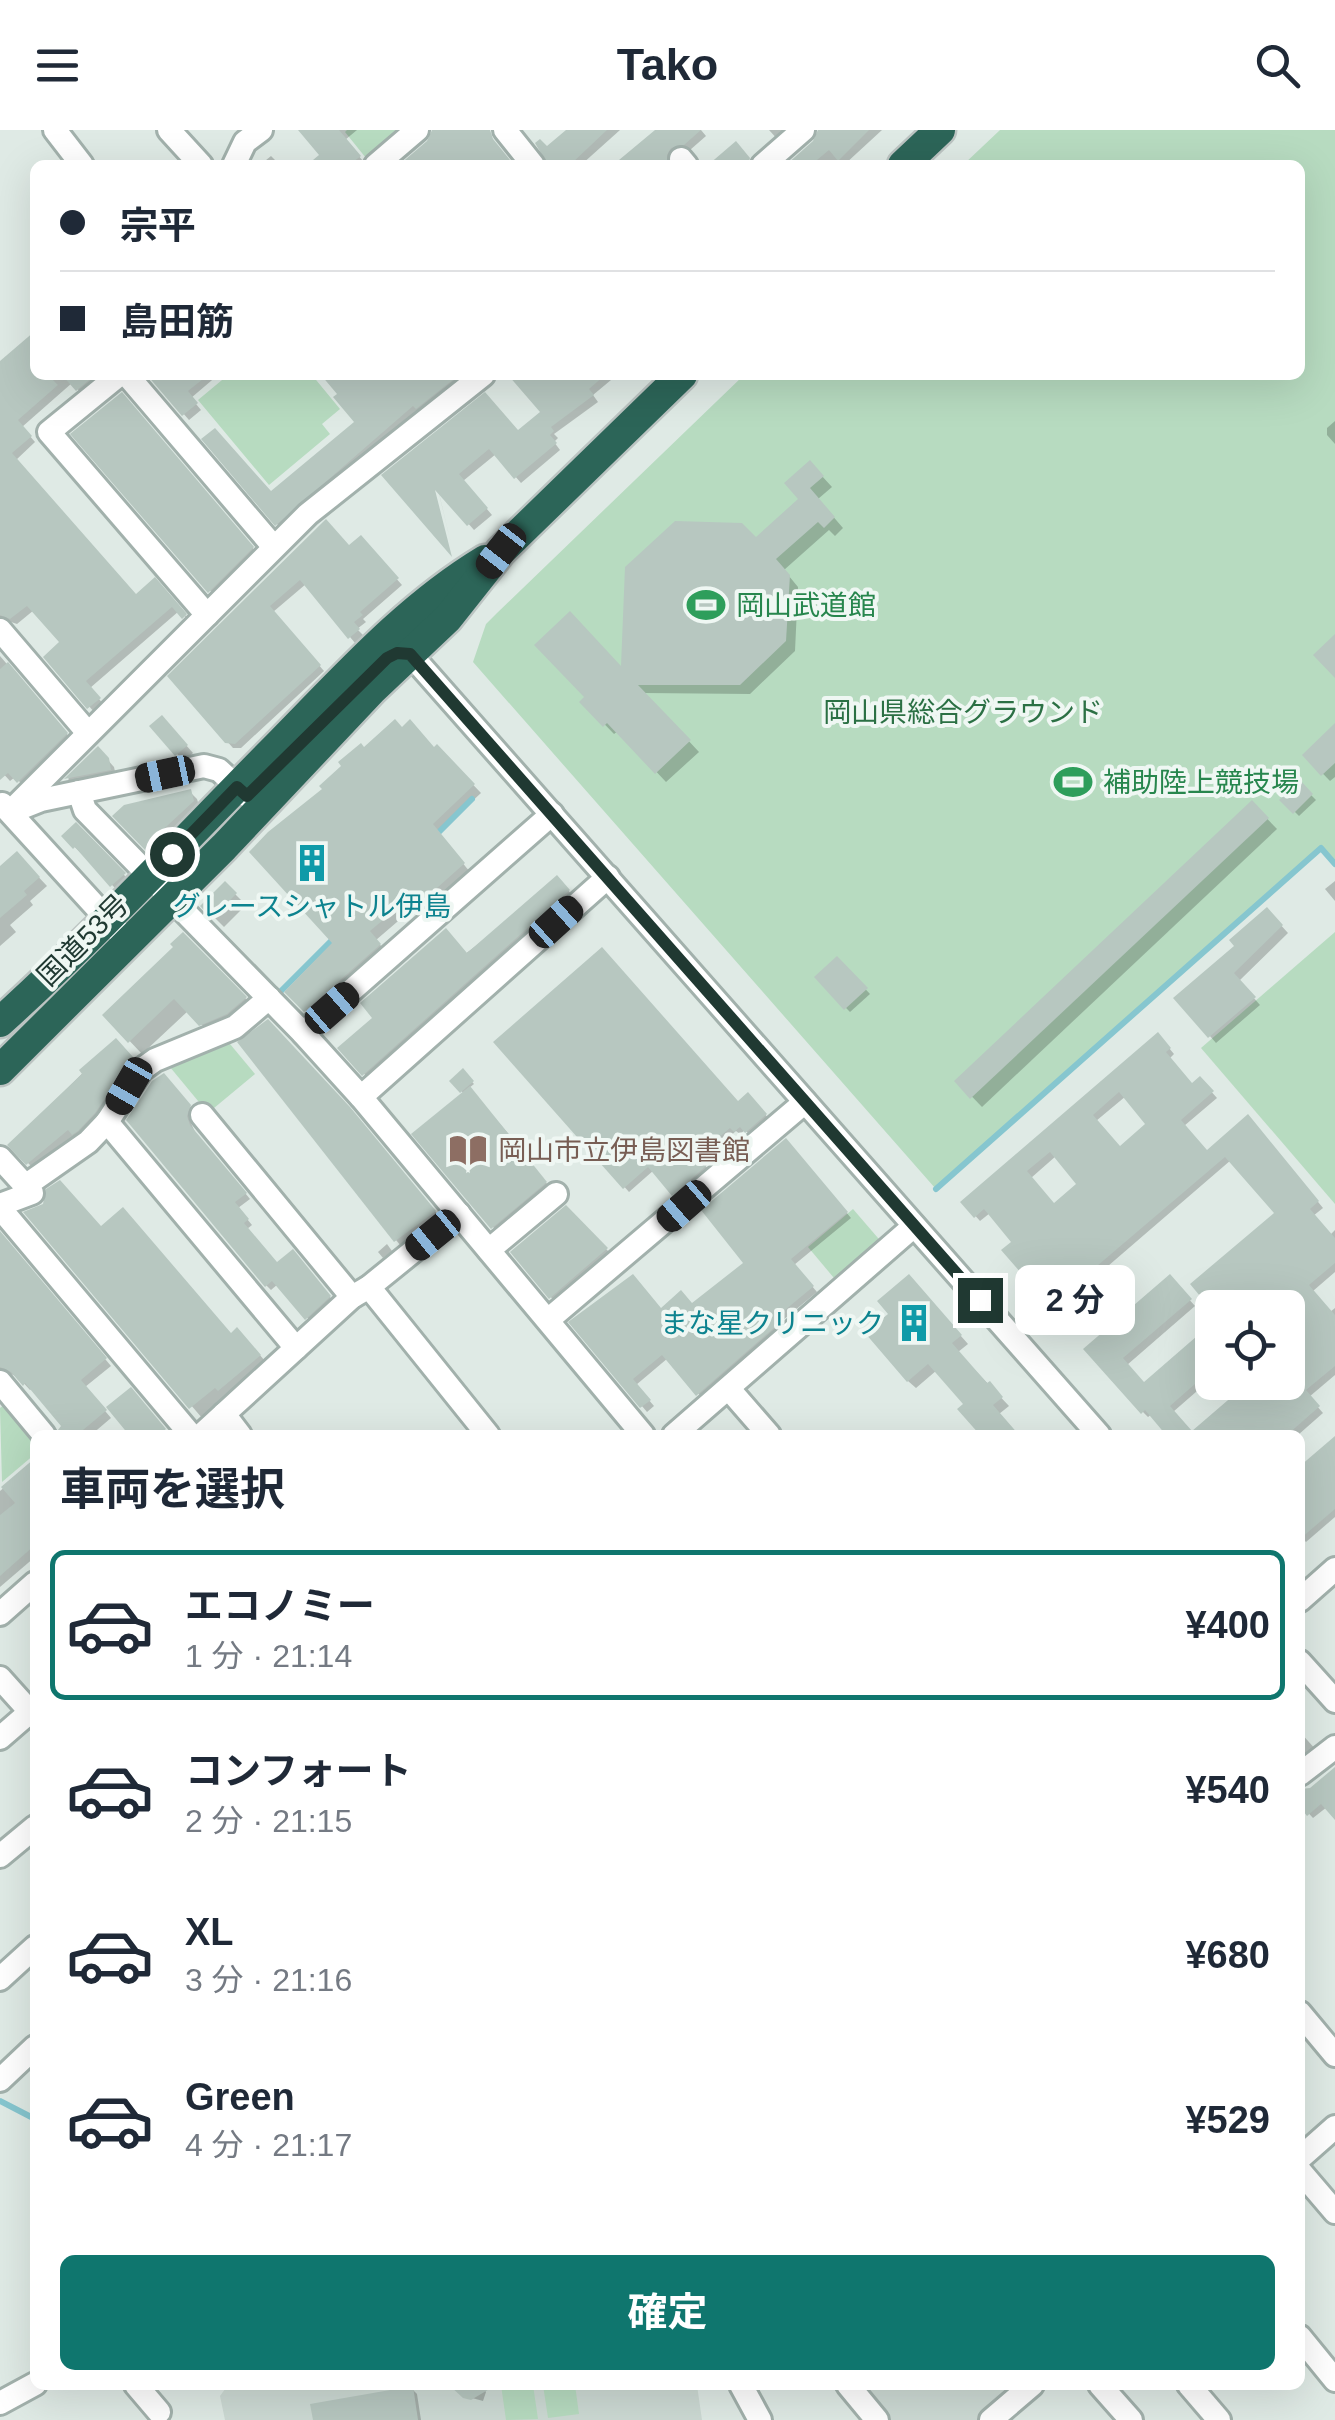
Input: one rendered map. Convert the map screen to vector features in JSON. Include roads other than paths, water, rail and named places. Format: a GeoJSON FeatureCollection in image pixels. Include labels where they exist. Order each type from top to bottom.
{"type":"FeatureCollection","features":[{"type":"Feature","properties":{"kind":"highway"},"geometry":{"type":"LineString","coordinates":[[907,160],[940,130]]}},
{"type":"Feature","properties":{"kind":"highway","name":"国道53号"},"geometry":{"type":"LineString","coordinates":[[0,1070],[117,930],[160,886],[448,618],[501,551],[677,380]]}},
{"type":"Feature","properties":{"kind":"highway","name":"国道53号"},"geometry":{"type":"LineString","coordinates":[[242,792],[442,586],[501,551]]}},
{"type":"Feature","properties":{"kind":"highway"},"geometry":{"type":"LineString","coordinates":[[160,886],[242,792],[387,658],[397,653],[410,654]]}},
{"type":"Feature","properties":{"kind":"highway"},"geometry":{"type":"LineString","coordinates":[[0,1039],[117,930]]}},
{"type":"Feature","properties":{"kind":"highway","name":"国道53号"},"geometry":{"type":"LineString","coordinates":[[0,1022],[117,930]]}},
{"type":"Feature","properties":{"kind":"street"},"geometry":{"type":"LineString","coordinates":[[56,130],[78,160]]}},
{"type":"Feature","properties":{"kind":"street"},"geometry":{"type":"LineString","coordinates":[[169,130],[196,160]]}},
{"type":"Feature","properties":{"kind":"street"},"geometry":{"type":"LineString","coordinates":[[237,160],[246,142],[261,130]]}},
{"type":"Feature","properties":{"kind":"street"},"geometry":{"type":"LineString","coordinates":[[382,160],[417,130]]}},
{"type":"Feature","properties":{"kind":"street"},"geometry":{"type":"LineString","coordinates":[[769,160],[803,130]]}},
{"type":"Feature","properties":{"kind":"street"},"geometry":{"type":"LineString","coordinates":[[518,135],[530,160]]}},
{"type":"Feature","properties":{"kind":"street"},"geometry":{"type":"LineString","coordinates":[[113,380],[50,432],[207,616]]}},
{"type":"Feature","properties":{"kind":"street"},"geometry":{"type":"LineString","coordinates":[[131,380],[273,546]]}},
{"type":"Feature","properties":{"kind":"street"},"geometry":{"type":"LineString","coordinates":[[4,810],[37,789],[273,546],[336,490],[477,380]]}},
{"type":"Feature","properties":{"kind":"street"},"geometry":{"type":"LineString","coordinates":[[406,620],[403,637],[410,654],[1095,1430]]}},
{"type":"Feature","properties":{"kind":"street"},"geometry":{"type":"LineString","coordinates":[[5,646],[88,733]]}},
{"type":"Feature","properties":{"kind":"street"},"geometry":{"type":"LineString","coordinates":[[4,810],[204,766],[219,770],[242,792]]}},
{"type":"Feature","properties":{"kind":"street"},"geometry":{"type":"LineString","coordinates":[[78,792],[85,810],[362,1096],[638,1430]]}},
{"type":"Feature","properties":{"kind":"street"},"geometry":{"type":"LineString","coordinates":[[4,810],[117,930]]}},
{"type":"Feature","properties":{"kind":"street"},"geometry":{"type":"LineString","coordinates":[[303,1032],[552,814]]}},
{"type":"Feature","properties":{"kind":"street"},"geometry":{"type":"LineString","coordinates":[[362,1096],[608,877]]}},
{"type":"Feature","properties":{"kind":"street"},"geometry":{"type":"LineString","coordinates":[[25,1186],[71,1156],[107,1122],[141,1070],[173,1052],[235,1027],[269,998]]}},
{"type":"Feature","properties":{"kind":"street"},"geometry":{"type":"LineString","coordinates":[[548,1320],[805,1102]]}},
{"type":"Feature","properties":{"kind":"street"},"geometry":{"type":"LineString","coordinates":[[202,1114],[484,1430]]}},
{"type":"Feature","properties":{"kind":"street"},"geometry":{"type":"LineString","coordinates":[[107,1122],[296,1348]]}},
{"type":"Feature","properties":{"kind":"street"},"geometry":{"type":"LineString","coordinates":[[0,1158],[32,1193],[0,1206],[186,1430]]}},
{"type":"Feature","properties":{"kind":"street"},"geometry":{"type":"LineString","coordinates":[[489,1250],[556,1194]]}},
{"type":"Feature","properties":{"kind":"street"},"geometry":{"type":"LineString","coordinates":[[206,1430],[360,1292],[458,1214]]}},
{"type":"Feature","properties":{"kind":"street"},"geometry":{"type":"LineString","coordinates":[[680,1430],[914,1226]]}},
{"type":"Feature","properties":{"kind":"street"},"geometry":{"type":"LineString","coordinates":[[0,1382],[40,1430]]}},
{"type":"Feature","properties":{"kind":"street"},"geometry":{"type":"LineString","coordinates":[[729,1388],[765,1430]]}},
{"type":"Feature","properties":{"kind":"street"},"geometry":{"type":"LineString","coordinates":[[224,1414],[236,1430]]}},
{"type":"Feature","properties":{"kind":"street"},"geometry":{"type":"LineString","coordinates":[[1305,1596],[1335,1569]]}},
{"type":"Feature","properties":{"kind":"street"},"geometry":{"type":"LineString","coordinates":[[0,1614],[30,1587]]}},
{"type":"Feature","properties":{"kind":"street"},"geometry":{"type":"LineString","coordinates":[[1305,1668],[1335,1701]]}},
{"type":"Feature","properties":{"kind":"street"},"geometry":{"type":"LineString","coordinates":[[0,1678],[30,1704],[0,1738]]}},
{"type":"Feature","properties":{"kind":"street"},"geometry":{"type":"LineString","coordinates":[[1305,1770],[1335,1747]]}},
{"type":"Feature","properties":{"kind":"street"},"geometry":{"type":"LineString","coordinates":[[0,1856],[30,1831]]}},
{"type":"Feature","properties":{"kind":"street"},"geometry":{"type":"LineString","coordinates":[[0,1979],[30,1952]]}},
{"type":"Feature","properties":{"kind":"street"},"geometry":{"type":"LineString","coordinates":[[1305,2019],[1335,2054]]}},
{"type":"Feature","properties":{"kind":"street"},"geometry":{"type":"LineString","coordinates":[[0,2080],[30,2052]]}},
{"type":"Feature","properties":{"kind":"street"},"geometry":{"type":"LineString","coordinates":[[1305,2154],[1335,2127]]}},
{"type":"Feature","properties":{"kind":"street"},"geometry":{"type":"LineString","coordinates":[[1305,2178],[1335,2212]]}},
{"type":"Feature","properties":{"kind":"street"},"geometry":{"type":"LineString","coordinates":[[1305,2343],[1335,2380]]}},
{"type":"Feature","properties":{"kind":"street"},"geometry":{"type":"LineString","coordinates":[[8,2420],[0,2407],[30,2387]]}},
{"type":"Feature","properties":{"kind":"street"},"geometry":{"type":"LineString","coordinates":[[140,2390],[159,2412]]}},
{"type":"Feature","properties":{"kind":"street"},"geometry":{"type":"LineString","coordinates":[[744,2390],[760,2420]]}},
{"type":"Feature","properties":{"kind":"street"},"geometry":{"type":"LineString","coordinates":[[852,2390],[878,2420]]}},
{"type":"Feature","properties":{"kind":"street"},"geometry":{"type":"LineString","coordinates":[[991,2420],[1026,2390]]}},
{"type":"Feature","properties":{"kind":"street"},"geometry":{"type":"LineString","coordinates":[[1104,2390],[1130,2420]]}},
{"type":"Feature","properties":{"kind":"street"},"geometry":{"type":"LineString","coordinates":[[1193,2390],[1219,2420]]}},
{"type":"Feature","properties":{"kind":"waterway"},"geometry":{"type":"LineString","coordinates":[[434,837],[472,799]]}},
{"type":"Feature","properties":{"kind":"waterway"},"geometry":{"type":"LineString","coordinates":[[936,1189],[1321,848],[1335,864]]}},
{"type":"Feature","properties":{"kind":"waterway"},"geometry":{"type":"LineString","coordinates":[[277,995],[334,938]]}},
{"type":"Feature","properties":{"kind":"waterway"},"geometry":{"type":"LineString","coordinates":[[0,2101],[30,2116]]}},
{"type":"Feature","properties":{"kind":"place","name":"岡山武道館"},"geometry":{"type":"Point","coordinates":[706,605]}},
{"type":"Feature","properties":{"kind":"place","name":"補助陸上競技場"},"geometry":{"type":"Point","coordinates":[1073,782]}},
{"type":"Feature","properties":{"kind":"place","name":"グレースシャトル伊島"},"geometry":{"type":"Point","coordinates":[312,863]}},
{"type":"Feature","properties":{"kind":"place","name":"岡山市立伊島図書館"},"geometry":{"type":"Point","coordinates":[468,1150]}},
{"type":"Feature","properties":{"kind":"place","name":"まな星クリニック"},"geometry":{"type":"Point","coordinates":[914,1323]}},
{"type":"Feature","properties":{"kind":"park label","name":"岡山県総合グラウンド"},"geometry":{"type":"Point","coordinates":[963,712]}}]}
